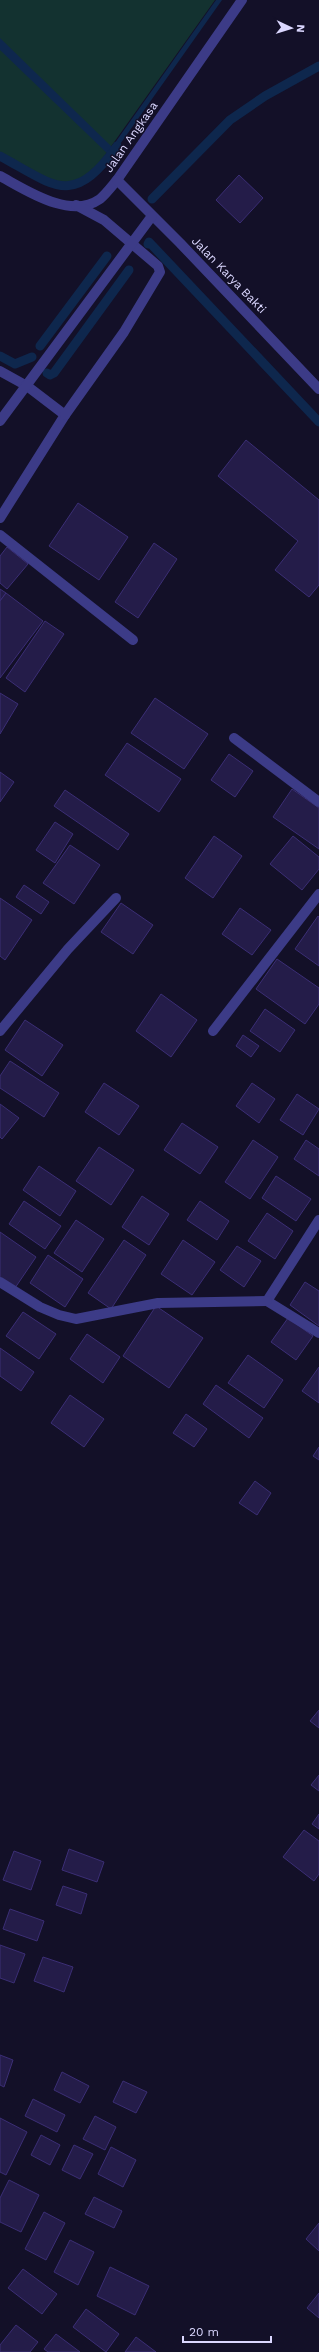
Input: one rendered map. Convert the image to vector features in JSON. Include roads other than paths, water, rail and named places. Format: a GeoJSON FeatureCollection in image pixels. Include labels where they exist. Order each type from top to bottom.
{"type":"FeatureCollection","features":[{"type":"Feature","properties":{"kind":"street","name":"Jalan Angkasa"},"geometry":{"type":"LineString","coordinates":[[0,176],[46,201],[60,205],[88,204],[100,199],[117,180],[242,0]]}},
{"type":"Feature","properties":{"kind":"street","name":"Jalan Karya Bakti"},"geometry":{"type":"LineString","coordinates":[[117,180],[319,389]]}},
{"type":"Feature","properties":{"kind":"street"},"geometry":{"type":"LineString","coordinates":[[0,518],[65,415],[124,332],[160,274],[158,266],[104,220],[75,205]]}},
{"type":"Feature","properties":{"kind":"street"},"geometry":{"type":"LineString","coordinates":[[0,421],[152,216]]}},
{"type":"Feature","properties":{"kind":"street"},"geometry":{"type":"LineString","coordinates":[[0,371],[27,386],[65,415]]}},
{"type":"Feature","properties":{"kind":"street"},"geometry":{"type":"LineString","coordinates":[[0,535],[133,640]]}},
{"type":"Feature","properties":{"kind":"street"},"geometry":{"type":"LineString","coordinates":[[234,738],[319,802]]}},
{"type":"Feature","properties":{"kind":"street"},"geometry":{"type":"LineString","coordinates":[[213,1031],[319,894]]}},
{"type":"Feature","properties":{"kind":"street"},"geometry":{"type":"LineString","coordinates":[[0,1031],[68,949],[116,898]]}},
{"type":"Feature","properties":{"kind":"street"},"geometry":{"type":"LineString","coordinates":[[267,1300],[319,1220]]}},
{"type":"Feature","properties":{"kind":"street"},"geometry":{"type":"LineString","coordinates":[[0,1282],[40,1307],[59,1315],[76,1319],[158,1303],[267,1300],[319,1333]]}},
{"type":"Feature","properties":{"kind":"water"},"geometry":{"type":"Polygon","coordinates":[[[216,0],[222,0],[111,157],[0,50],[0,38],[112,147],[216,0]]]}},
{"type":"Feature","properties":{"kind":"waterway"},"geometry":{"type":"LineString","coordinates":[[152,199],[230,120],[265,96],[319,66]]}},
{"type":"Feature","properties":{"kind":"waterway"},"geometry":{"type":"LineString","coordinates":[[0,156],[35,176],[63,186],[75,184],[88,178],[102,165],[117,146]]}},
{"type":"Feature","properties":{"kind":"waterway"},"geometry":{"type":"LineString","coordinates":[[148,244],[149,242],[319,422]]}},
{"type":"Feature","properties":{"kind":"waterway"},"geometry":{"type":"LineString","coordinates":[[40,346],[107,256]]}},
{"type":"Feature","properties":{"kind":"waterway"},"geometry":{"type":"LineString","coordinates":[[47,373],[50,375],[54,373],[129,270]]}},
{"type":"Feature","properties":{"kind":"waterway"},"geometry":{"type":"LineString","coordinates":[[0,356],[15,364],[32,357]]}}]}
